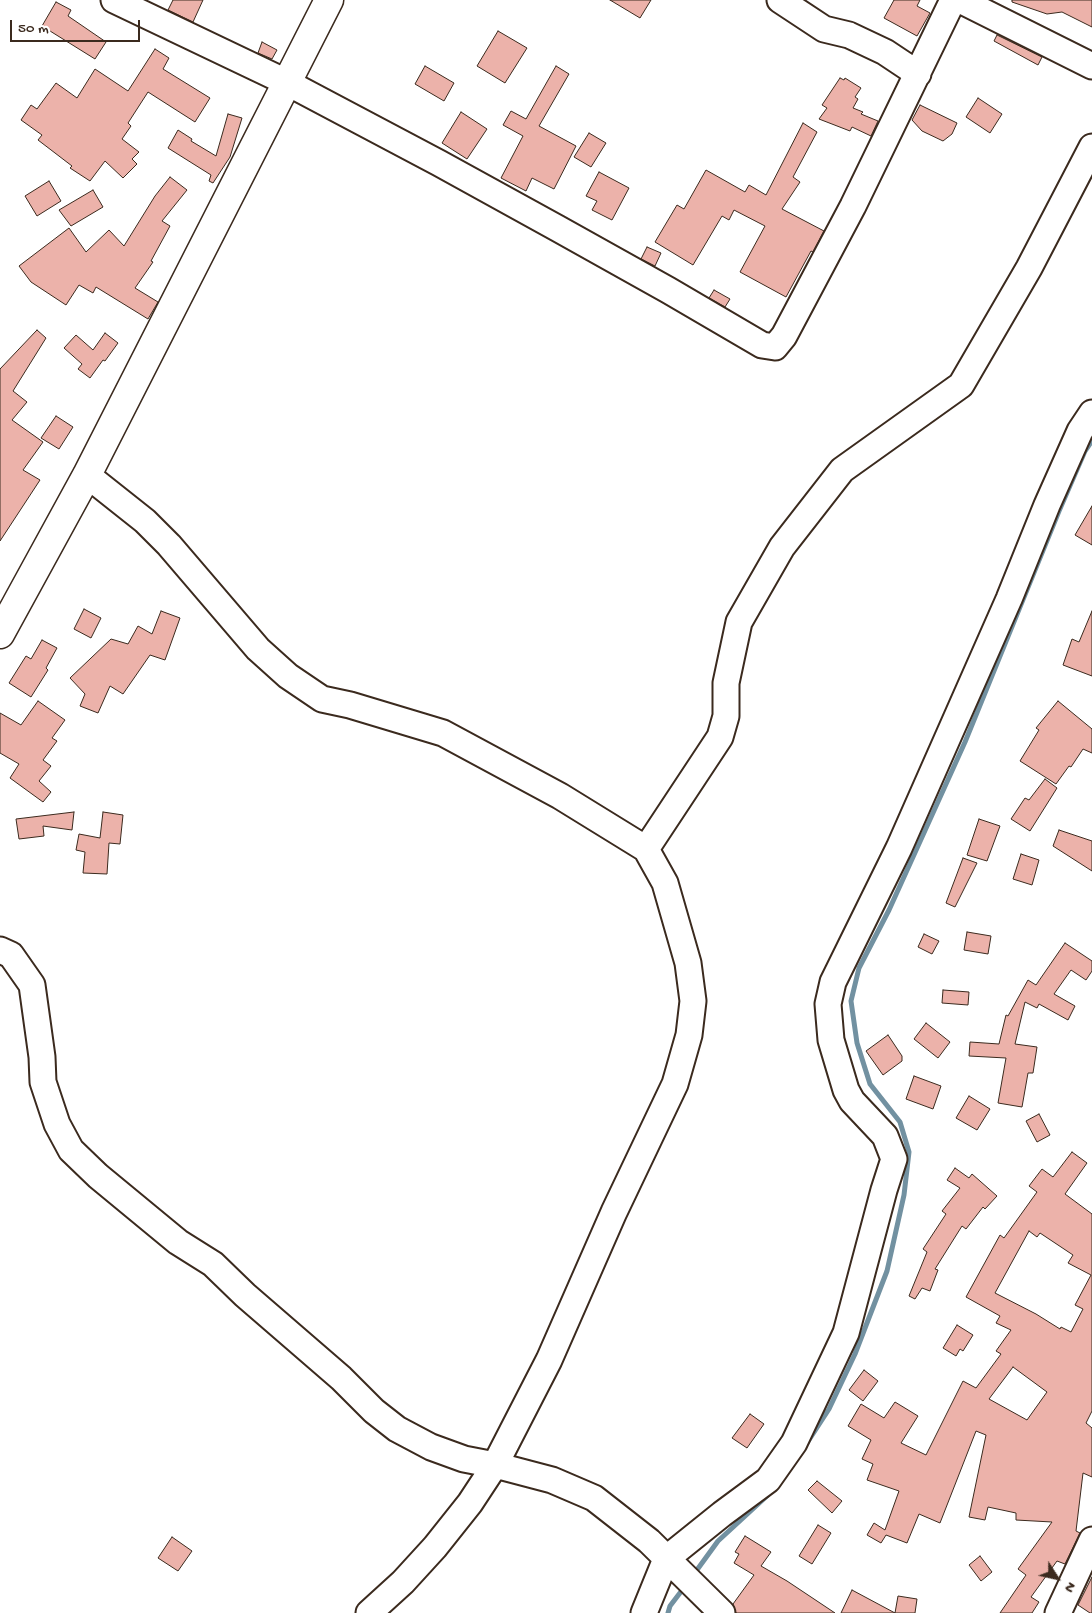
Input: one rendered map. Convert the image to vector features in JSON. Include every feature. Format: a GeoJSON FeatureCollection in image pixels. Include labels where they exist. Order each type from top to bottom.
{"type":"FeatureCollection","features":[{"type":"Feature","properties":{"kind":"main road"},"geometry":{"type":"LineString","coordinates":[[0,634],[87,475],[329,0]]}},
{"type":"Feature","properties":{"kind":"street"},"geometry":{"type":"LineString","coordinates":[[114,0],[286,82],[540,219],[762,345],[775,347],[784,336],[853,206],[953,0]]}},
{"type":"Feature","properties":{"kind":"street"},"geometry":{"type":"LineString","coordinates":[[780,0],[824,29],[850,35],[885,52],[918,74]]}},
{"type":"Feature","properties":{"kind":"street"},"geometry":{"type":"LineString","coordinates":[[960,0],[1092,66]]}},
{"type":"Feature","properties":{"kind":"street"},"geometry":{"type":"LineString","coordinates":[[646,849],[720,737],[726,716],[726,684],[739,622],[782,547],[842,470],[961,385],[1029,268],[1092,147]]}},
{"type":"Feature","properties":{"kind":"street"},"geometry":{"type":"LineString","coordinates":[[644,1613],[680,1573],[722,1514],[768,1480],[794,1443],[846,1333],[894,1159],[885,1136],[852,1101],[846,1090],[831,1040],[828,1004],[833,982],[899,848],[1008,599],[1050,497],[1080,431],[1092,413]]}},
{"type":"Feature","properties":{"kind":"street"},"geometry":{"type":"LineString","coordinates":[[87,475],[151,527],[258,649],[288,676],[322,698],[443,733],[560,796],[646,849],[665,883],[688,963],[693,1001],[689,1035],[676,1084],[614,1212],[549,1360],[495,1465],[470,1503],[436,1547],[403,1582],[369,1613]]}},
{"type":"Feature","properties":{"kind":"street"},"geometry":{"type":"LineString","coordinates":[[0,950],[11,956],[32,985],[42,1057],[43,1082],[57,1124],[71,1150],[98,1176],[178,1242],[214,1264],[245,1295],[341,1378],[374,1411],[397,1429],[431,1447],[464,1460],[495,1465],[552,1480],[594,1498],[649,1542],[722,1613]]}},
{"type":"Feature","properties":{"kind":"street"},"geometry":{"type":"LineString","coordinates":[[1058,1613],[1092,1540]]}},
{"type":"Feature","properties":{"kind":"building"},"geometry":{"type":"Polygon","coordinates":[[[173,0],[203,0],[193,22],[168,10],[173,0]]]}},
{"type":"Feature","properties":{"kind":"building"},"geometry":{"type":"Polygon","coordinates":[[[610,0],[651,0],[640,18],[610,0]]]}},
{"type":"Feature","properties":{"kind":"building"},"geometry":{"type":"Polygon","coordinates":[[[894,0],[920,0],[917,6],[930,13],[917,36],[884,18],[894,0]]]}},
{"type":"Feature","properties":{"kind":"building"},"geometry":{"type":"Polygon","coordinates":[[[1012,0],[1092,0],[1092,27],[1062,12],[1047,14],[1012,2],[1012,0]]]}},
{"type":"Feature","properties":{"kind":"building"},"geometry":{"type":"Polygon","coordinates":[[[56,2],[71,10],[68,16],[106,42],[95,59],[42,26],[56,2]]]}},
{"type":"Feature","properties":{"kind":"building"},"geometry":{"type":"Polygon","coordinates":[[[498,31],[527,48],[505,83],[477,66],[498,31]]]}},
{"type":"Feature","properties":{"kind":"building"},"geometry":{"type":"Polygon","coordinates":[[[997,35],[1042,57],[1038,65],[994,41],[997,35]]]}},
{"type":"Feature","properties":{"kind":"building"},"geometry":{"type":"Polygon","coordinates":[[[262,42],[277,50],[272,59],[258,53],[262,42]]]}},
{"type":"Feature","properties":{"kind":"building"},"geometry":{"type":"Polygon","coordinates":[[[155,49],[169,58],[163,69],[210,98],[195,122],[148,92],[128,123],[131,126],[122,139],[139,152],[132,159],[137,164],[123,178],[105,161],[90,181],[70,168],[72,166],[38,140],[42,135],[21,120],[31,105],[37,109],[56,83],[77,98],[95,69],[128,91],[155,49]]]}},
{"type":"Feature","properties":{"kind":"building"},"geometry":{"type":"Polygon","coordinates":[[[425,66],[454,83],[444,101],[415,84],[425,66]]]}},
{"type":"Feature","properties":{"kind":"building"},"geometry":{"type":"Polygon","coordinates":[[[556,66],[569,74],[539,126],[576,146],[554,189],[532,178],[526,191],[501,178],[523,136],[503,125],[511,111],[526,119],[556,66]]]}},
{"type":"Feature","properties":{"kind":"building"},"geometry":{"type":"Polygon","coordinates":[[[840,78],[844,80],[845,78],[861,88],[855,97],[858,99],[853,108],[863,112],[861,114],[878,121],[871,136],[852,127],[850,131],[819,119],[827,108],[822,105],[840,78]]]}},
{"type":"Feature","properties":{"kind":"building"},"geometry":{"type":"Polygon","coordinates":[[[978,98],[1002,114],[990,133],[966,117],[978,98]]]}},
{"type":"Feature","properties":{"kind":"building"},"geometry":{"type":"Polygon","coordinates":[[[920,105],[957,123],[952,134],[943,141],[922,131],[912,120],[920,105]]]}},
{"type":"Feature","properties":{"kind":"building"},"geometry":{"type":"Polygon","coordinates":[[[461,112],[487,129],[467,159],[442,143],[461,112]]]}},
{"type":"Feature","properties":{"kind":"building"},"geometry":{"type":"Polygon","coordinates":[[[228,114],[242,118],[230,157],[213,183],[209,181],[211,175],[168,148],[178,130],[192,139],[191,141],[216,156],[228,114]]]}},
{"type":"Feature","properties":{"kind":"building"},"geometry":{"type":"Polygon","coordinates":[[[803,123],[817,132],[793,177],[800,182],[782,209],[824,231],[786,297],[740,272],[765,226],[734,210],[729,220],[722,216],[693,265],[655,242],[677,205],[684,209],[706,170],[745,192],[749,185],[766,195],[803,123]]]}},
{"type":"Feature","properties":{"kind":"building"},"geometry":{"type":"Polygon","coordinates":[[[589,133],[606,143],[591,167],[574,157],[589,133]]]}},
{"type":"Feature","properties":{"kind":"building"},"geometry":{"type":"Polygon","coordinates":[[[599,172],[629,188],[612,220],[592,210],[597,201],[586,196],[599,172]]]}},
{"type":"Feature","properties":{"kind":"building"},"geometry":{"type":"Polygon","coordinates":[[[170,177],[187,190],[162,221],[170,226],[151,261],[153,262],[135,288],[158,302],[148,319],[96,287],[93,293],[79,285],[66,305],[31,282],[19,266],[69,228],[86,252],[109,230],[124,246],[155,196],[170,177]]]}},
{"type":"Feature","properties":{"kind":"building"},"geometry":{"type":"Polygon","coordinates":[[[49,181],[61,201],[37,216],[25,196],[49,181]]]}},
{"type":"Feature","properties":{"kind":"building"},"geometry":{"type":"Polygon","coordinates":[[[93,190],[103,207],[71,226],[59,210],[93,190]]]}},
{"type":"Feature","properties":{"kind":"building"},"geometry":{"type":"Polygon","coordinates":[[[647,247],[661,253],[655,266],[641,259],[647,247]]]}},
{"type":"Feature","properties":{"kind":"building"},"geometry":{"type":"Polygon","coordinates":[[[714,290],[730,299],[725,307],[709,298],[714,290]]]}},
{"type":"Feature","properties":{"kind":"building"},"geometry":{"type":"Polygon","coordinates":[[[37,330],[46,338],[13,391],[27,402],[12,420],[43,442],[23,470],[40,480],[0,541],[0,369],[37,330]]]}},
{"type":"Feature","properties":{"kind":"building"},"geometry":{"type":"Polygon","coordinates":[[[105,333],[118,343],[90,378],[78,369],[82,364],[64,348],[76,335],[93,350],[105,333]]]}},
{"type":"Feature","properties":{"kind":"building"},"geometry":{"type":"Polygon","coordinates":[[[56,416],[73,427],[59,449],[41,438],[56,416]]]}},
{"type":"Feature","properties":{"kind":"building"},"geometry":{"type":"Polygon","coordinates":[[[1092,506],[1092,545],[1075,535],[1092,506]]]}},
{"type":"Feature","properties":{"kind":"building"},"geometry":{"type":"Polygon","coordinates":[[[84,609],[101,618],[91,638],[74,629],[84,609]]]}},
{"type":"Feature","properties":{"kind":"building"},"geometry":{"type":"Polygon","coordinates":[[[161,611],[180,618],[165,660],[150,655],[123,694],[110,686],[98,713],[80,706],[85,694],[70,678],[111,639],[128,644],[138,626],[152,634],[161,611]]]}},
{"type":"Feature","properties":{"kind":"building"},"geometry":{"type":"Polygon","coordinates":[[[1092,611],[1092,676],[1063,665],[1072,639],[1079,642],[1092,611]]]}},
{"type":"Feature","properties":{"kind":"building"},"geometry":{"type":"Polygon","coordinates":[[[42,640],[57,648],[46,668],[48,670],[31,697],[9,683],[26,656],[31,659],[42,640]]]}},
{"type":"Feature","properties":{"kind":"building"},"geometry":{"type":"Polygon","coordinates":[[[38,701],[65,720],[52,738],[57,741],[43,760],[51,766],[39,781],[51,792],[43,802],[10,778],[19,764],[0,753],[0,713],[21,725],[38,701]]]}},
{"type":"Feature","properties":{"kind":"building"},"geometry":{"type":"Polygon","coordinates":[[[1058,701],[1092,729],[1092,753],[1083,749],[1056,784],[1020,761],[1039,730],[1036,728],[1058,701]]]}},
{"type":"Feature","properties":{"kind":"building"},"geometry":{"type":"Polygon","coordinates":[[[1045,779],[1057,788],[1030,831],[1011,819],[1025,798],[1029,800],[1045,779]]]}},
{"type":"Feature","properties":{"kind":"building"},"geometry":{"type":"Polygon","coordinates":[[[74,812],[72,830],[43,826],[44,836],[19,839],[16,819],[74,812]]]}},
{"type":"Feature","properties":{"kind":"building"},"geometry":{"type":"Polygon","coordinates":[[[103,812],[123,815],[120,844],[109,843],[107,874],[83,873],[85,852],[76,850],[79,834],[100,838],[103,812]]]}},
{"type":"Feature","properties":{"kind":"building"},"geometry":{"type":"Polygon","coordinates":[[[979,819],[1000,826],[987,861],[967,855],[979,819]]]}},
{"type":"Feature","properties":{"kind":"building"},"geometry":{"type":"Polygon","coordinates":[[[1059,830],[1092,841],[1092,871],[1053,846],[1059,830]]]}},
{"type":"Feature","properties":{"kind":"building"},"geometry":{"type":"Polygon","coordinates":[[[1021,854],[1039,860],[1032,885],[1013,879],[1021,854]]]}},
{"type":"Feature","properties":{"kind":"building"},"geometry":{"type":"Polygon","coordinates":[[[963,858],[977,863],[955,907],[946,903],[963,858]]]}},
{"type":"Feature","properties":{"kind":"building"},"geometry":{"type":"Polygon","coordinates":[[[967,932],[991,936],[988,954],[964,950],[967,932]]]}},
{"type":"Feature","properties":{"kind":"building"},"geometry":{"type":"Polygon","coordinates":[[[924,934],[939,941],[932,954],[918,947],[924,934]]]}},
{"type":"Feature","properties":{"kind":"building"},"geometry":{"type":"Polygon","coordinates":[[[1065,943],[1092,961],[1092,971],[1086,980],[1071,970],[1054,994],[1075,1006],[1068,1020],[1039,1004],[1037,1008],[1025,1002],[1015,1044],[1037,1047],[1033,1073],[1028,1073],[1022,1107],[998,1103],[1006,1058],[969,1056],[970,1042],[999,1044],[1006,1015],[1008,1016],[1028,980],[1036,985],[1065,943]]]}},
{"type":"Feature","properties":{"kind":"building"},"geometry":{"type":"Polygon","coordinates":[[[943,990],[969,992],[968,1005],[942,1003],[943,990]]]}},
{"type":"Feature","properties":{"kind":"building"},"geometry":{"type":"Polygon","coordinates":[[[926,1023],[950,1042],[938,1058],[914,1039],[926,1023]]]}},
{"type":"Feature","properties":{"kind":"building"},"geometry":{"type":"Polygon","coordinates":[[[888,1035],[902,1056],[902,1061],[883,1075],[866,1051],[888,1035]]]}},
{"type":"Feature","properties":{"kind":"building"},"geometry":{"type":"Polygon","coordinates":[[[914,1076],[941,1086],[933,1109],[906,1099],[914,1076]]]}},
{"type":"Feature","properties":{"kind":"building"},"geometry":{"type":"Polygon","coordinates":[[[969,1096],[990,1109],[977,1130],[956,1118],[969,1096]]]}},
{"type":"Feature","properties":{"kind":"building"},"geometry":{"type":"Polygon","coordinates":[[[1039,1114],[1050,1135],[1037,1142],[1026,1121],[1039,1114]]]}},
{"type":"Feature","properties":{"kind":"building"},"geometry":{"type":"Polygon","coordinates":[[[1072,1152],[1087,1163],[1065,1194],[1092,1214],[1092,1411],[1086,1423],[1092,1428],[1092,1477],[1083,1473],[1076,1531],[1080,1533],[1065,1564],[1057,1561],[1031,1597],[1039,1602],[1032,1613],[1000,1613],[1026,1575],[1018,1569],[1052,1522],[1016,1520],[1016,1513],[988,1507],[985,1520],[969,1517],[986,1435],[976,1431],[940,1523],[919,1514],[907,1543],[886,1535],[881,1543],[867,1535],[874,1523],[885,1530],[899,1491],[867,1480],[873,1464],[862,1459],[871,1440],[848,1426],[861,1404],[884,1418],[895,1402],[918,1416],[901,1443],[926,1455],[963,1381],[976,1388],[1001,1354],[996,1351],[1011,1330],[996,1323],[1000,1316],[966,1297],[1000,1235],[1004,1238],[1037,1192],[1029,1186],[1042,1169],[1053,1177],[1072,1152]],[[1029,1231],[995,1293],[1060,1329],[1061,1327],[1071,1332],[1083,1309],[1075,1305],[1091,1275],[1068,1263],[1073,1255],[1040,1233],[1037,1237],[1029,1231]],[[1013,1367],[989,1399],[1027,1420],[1047,1392],[1013,1367]]]}},
{"type":"Feature","properties":{"kind":"building"},"geometry":{"type":"Polygon","coordinates":[[[955,1168],[969,1178],[972,1174],[997,1196],[985,1209],[983,1207],[966,1229],[962,1226],[935,1269],[938,1270],[930,1291],[922,1288],[915,1299],[909,1296],[927,1252],[923,1249],[946,1214],[942,1211],[960,1188],[947,1180],[955,1168]]]}},
{"type":"Feature","properties":{"kind":"building"},"geometry":{"type":"Polygon","coordinates":[[[957,1325],[973,1335],[963,1351],[960,1349],[956,1356],[943,1348],[957,1325]]]}},
{"type":"Feature","properties":{"kind":"building"},"geometry":{"type":"Polygon","coordinates":[[[864,1370],[878,1381],[863,1401],[849,1390],[864,1370]]]}},
{"type":"Feature","properties":{"kind":"building"},"geometry":{"type":"Polygon","coordinates":[[[750,1414],[764,1424],[747,1448],[732,1438],[750,1414]]]}},
{"type":"Feature","properties":{"kind":"building"},"geometry":{"type":"Polygon","coordinates":[[[817,1481],[842,1501],[832,1513],[808,1490],[817,1481]]]}},
{"type":"Feature","properties":{"kind":"building"},"geometry":{"type":"Polygon","coordinates":[[[818,1525],[831,1533],[812,1564],[799,1556],[818,1525]]]}},
{"type":"Feature","properties":{"kind":"building"},"geometry":{"type":"Polygon","coordinates":[[[745,1536],[771,1552],[761,1566],[835,1613],[736,1613],[733,1604],[754,1575],[734,1563],[739,1554],[735,1552],[745,1536]]]}},
{"type":"Feature","properties":{"kind":"building"},"geometry":{"type":"Polygon","coordinates":[[[172,1537],[192,1551],[178,1571],[158,1558],[172,1537]]]}},
{"type":"Feature","properties":{"kind":"building"},"geometry":{"type":"Polygon","coordinates":[[[980,1556],[992,1572],[981,1581],[969,1565],[980,1556]]]}},
{"type":"Feature","properties":{"kind":"building"},"geometry":{"type":"Polygon","coordinates":[[[1092,1577],[1092,1613],[1090,1613],[1078,1605],[1092,1577]]]}},
{"type":"Feature","properties":{"kind":"building"},"geometry":{"type":"Polygon","coordinates":[[[852,1590],[895,1613],[841,1613],[852,1590]]]}},
{"type":"Feature","properties":{"kind":"building"},"geometry":{"type":"Polygon","coordinates":[[[898,1596],[917,1599],[915,1613],[895,1613],[898,1596]]]}},
{"type":"Feature","properties":{"kind":"waterway"},"geometry":{"type":"LineString","coordinates":[[807,1443],[829,1409],[855,1354],[887,1271],[904,1195],[909,1152],[900,1122],[870,1084],[857,1043],[851,1001],[859,968],[889,910],[965,742],[1059,511],[1085,451],[1092,441]]}},
{"type":"Feature","properties":{"kind":"waterway"},"geometry":{"type":"LineString","coordinates":[[694,1574],[718,1541],[768,1495]]}},
{"type":"Feature","properties":{"kind":"waterway"},"geometry":{"type":"LineString","coordinates":[[668,1613],[670,1606],[686,1585]]}}]}
